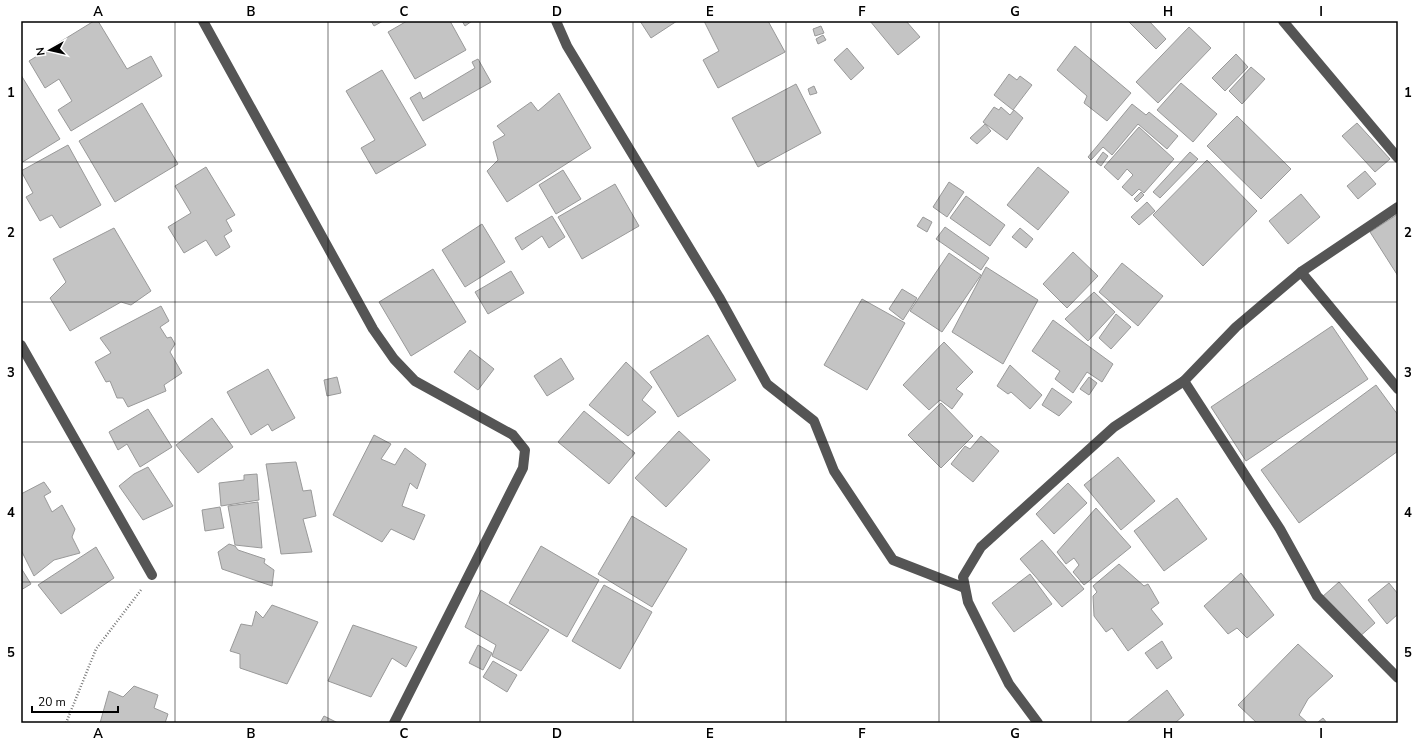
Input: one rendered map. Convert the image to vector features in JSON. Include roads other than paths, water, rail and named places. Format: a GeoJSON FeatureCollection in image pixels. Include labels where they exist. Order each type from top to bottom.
{"type":"FeatureCollection","features":[{"type":"Feature","properties":{"kind":"street"},"geometry":{"type":"LineString","coordinates":[[203,21],[373,329],[394,359],[415,381],[513,435],[525,450],[523,468],[394,723]]}},
{"type":"Feature","properties":{"kind":"street"},"geometry":{"type":"LineString","coordinates":[[556,21],[567,46],[719,297],[766,384],[814,421],[834,471],[893,560],[965,588]]}},
{"type":"Feature","properties":{"kind":"street"},"geometry":{"type":"LineString","coordinates":[[1283,21],[1398,158]]}},
{"type":"Feature","properties":{"kind":"street"},"geometry":{"type":"LineString","coordinates":[[1038,723],[1009,684],[968,602],[963,577],[981,547],[1002,526],[1114,427],[1184,381],[1236,327],[1301,272],[1398,207]]}},
{"type":"Feature","properties":{"kind":"street"},"geometry":{"type":"LineString","coordinates":[[1301,272],[1398,389]]}},
{"type":"Feature","properties":{"kind":"street"},"geometry":{"type":"LineString","coordinates":[[21,345],[152,575]]}},
{"type":"Feature","properties":{"kind":"street"},"geometry":{"type":"LineString","coordinates":[[1184,381],[1280,529],[1317,596],[1398,678]]}}]}
